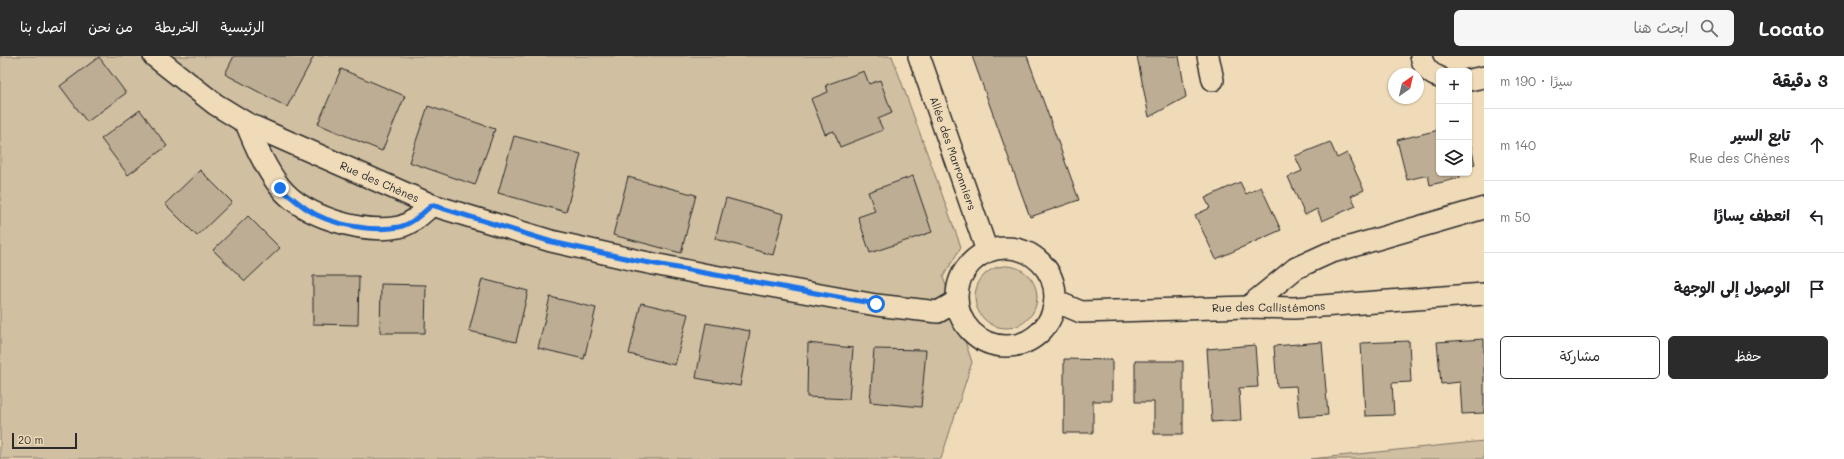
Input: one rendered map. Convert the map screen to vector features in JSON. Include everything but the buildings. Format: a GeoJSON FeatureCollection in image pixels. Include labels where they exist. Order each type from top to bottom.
{"type":"FeatureCollection","features":[{"type":"Feature","properties":{"kind":"street","name":"Rue des Chènes"},"geometry":{"type":"LineString","coordinates":[[154,56],[215,104],[246,123],[432,205],[552,242],[703,274],[876,304],[938,312],[957,301]]}},
{"type":"Feature","properties":{"kind":"street","name":"Allée des Marronniers"},"geometry":{"type":"LineString","coordinates":[[919,56],[987,252]]}},
{"type":"Feature","properties":{"kind":"street"},"geometry":{"type":"LineString","coordinates":[[1208,56],[1213,80]]}},
{"type":"Feature","properties":{"kind":"street"},"geometry":{"type":"LineString","coordinates":[[1421,56],[1422,61],[1430,74],[1436,76]]}},
{"type":"Feature","properties":{"kind":"street"},"geometry":{"type":"LineString","coordinates":[[1472,79],[1484,77]]}},
{"type":"Feature","properties":{"kind":"street"},"geometry":{"type":"LineString","coordinates":[[246,123],[257,151],[280,188],[308,210],[338,223],[372,228],[400,227],[415,220],[432,205]]}},
{"type":"Feature","properties":{"kind":"street"},"geometry":{"type":"LineString","coordinates":[[1248,307],[1296,268],[1329,253],[1484,208]]}},
{"type":"Feature","properties":{"kind":"street"},"geometry":{"type":"LineString","coordinates":[[1010,248],[1032,255],[1044,265],[1052,278],[1055,301],[1048,324],[1036,336],[1022,343],[1006,346],[990,343],[976,335],[964,323],[957,301],[958,285],[964,271],[974,260],[987,252],[1010,248]]}},
{"type":"Feature","properties":{"kind":"street","name":"Rue des Callistémons"},"geometry":{"type":"LineString","coordinates":[[1055,301],[1081,312],[1248,307],[1294,308],[1484,294]]}},
{"type":"Feature","properties":{"kind":"shaded area"},"geometry":{"type":"Polygon","coordinates":[[[0,56],[892,56],[961,247],[943,277],[972,362],[941,459],[0,459],[0,56]]]}},
{"type":"Feature","properties":{"kind":"shaded area"},"geometry":{"type":"Polygon","coordinates":[[[1006,266],[1018,269],[1028,275],[1034,285],[1037,297],[1034,309],[1028,319],[1018,325],[1006,328],[994,325],[984,319],[978,309],[975,297],[978,285],[984,275],[994,269],[1006,266]]]}},
{"type":"Feature","properties":{"kind":"shaded area"},"geometry":{"type":"Polygon","coordinates":[[[1484,441],[1484,459],[1310,459],[1484,441]]]}},
{"type":"Feature","properties":{"kind":"route"},"geometry":{"type":"LineString","coordinates":[[280,188],[308,210],[338,223],[372,228],[400,227],[415,220],[432,205],[552,242],[703,274],[876,304]]}}]}
